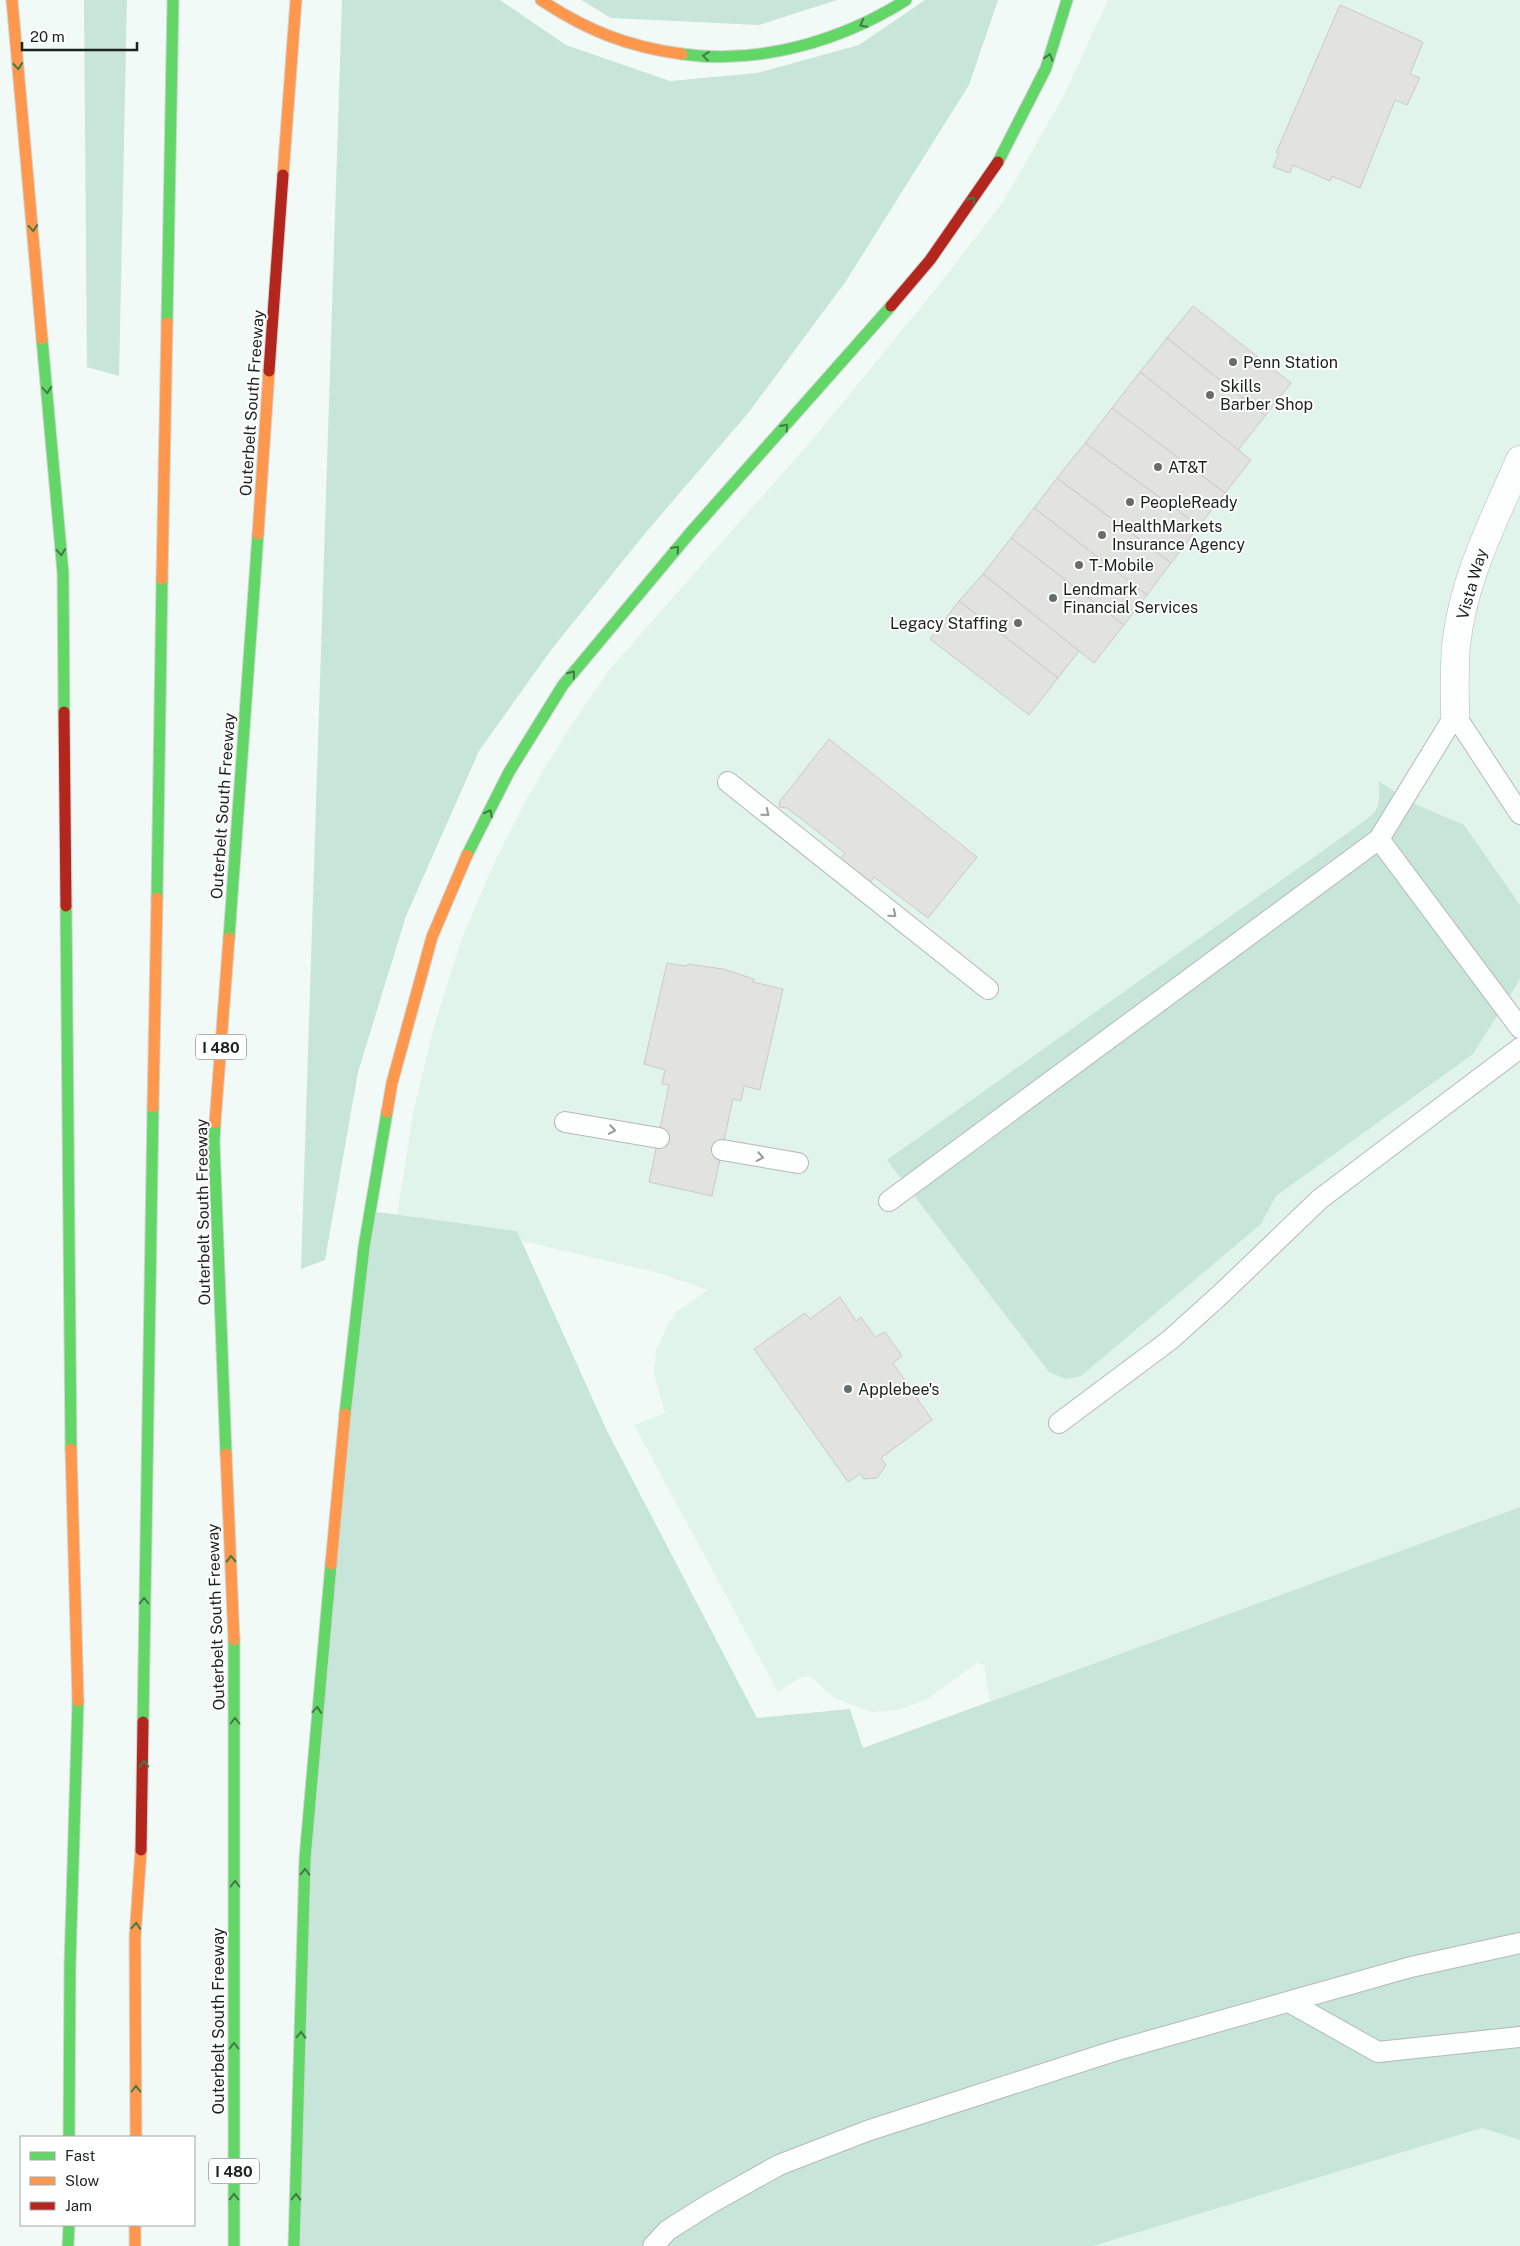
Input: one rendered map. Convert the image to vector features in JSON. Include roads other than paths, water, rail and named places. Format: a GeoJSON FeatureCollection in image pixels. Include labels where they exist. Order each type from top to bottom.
{"type":"FeatureCollection","features":[{"type":"Feature","properties":{"kind":"highway"},"geometry":{"type":"LineString","coordinates":[[12,0],[63,573],[71,1444],[78,1697],[70,1964],[69,2136]]}},
{"type":"Feature","properties":{"kind":"highway"},"geometry":{"type":"LineString","coordinates":[[136,2136],[135,1937],[144,1818],[145,1582],[173,0]]}},
{"type":"Feature","properties":{"kind":"highway","name":"Outerbelt South Freeway"},"geometry":{"type":"LineString","coordinates":[[234,2246],[235,1677],[214,1142],[296,0]]}},
{"type":"Feature","properties":{"kind":"highway"},"geometry":{"type":"LineString","coordinates":[[540,0],[610,38],[665,51],[714,57],[769,52],[811,43],[854,28],[906,0]]}},
{"type":"Feature","properties":{"kind":"highway"},"geometry":{"type":"LineString","coordinates":[[294,2246],[305,1858],[344,1425],[364,1247],[392,1083],[432,936],[466,856],[505,781],[563,685],[690,533],[930,260],[995,167],[1046,68],[1067,0]]}},
{"type":"Feature","properties":{"kind":"highway"},"geometry":{"type":"LineString","coordinates":[[68,2246],[69,2226]]}},
{"type":"Feature","properties":{"kind":"highway"},"geometry":{"type":"LineString","coordinates":[[135,2226],[135,2246]]}},
{"type":"Feature","properties":{"kind":"street","name":"Vista Way"},"geometry":{"type":"LineString","coordinates":[[1455,715],[1456,646],[1465,599],[1479,553],[1520,460]]}},
{"type":"Feature","properties":{"kind":"lane"},"geometry":{"type":"LineString","coordinates":[[889,1201],[1379,839],[1455,715],[1520,814]]}},
{"type":"Feature","properties":{"kind":"lane"},"geometry":{"type":"LineString","coordinates":[[728,782],[988,989]]}},
{"type":"Feature","properties":{"kind":"lane"},"geometry":{"type":"LineString","coordinates":[[1379,839],[1520,1028]]}},
{"type":"Feature","properties":{"kind":"lane"},"geometry":{"type":"LineString","coordinates":[[1059,1423],[1170,1340],[1320,1199],[1520,1048]]}},
{"type":"Feature","properties":{"kind":"lane"},"geometry":{"type":"LineString","coordinates":[[565,1122],[659,1138]]}},
{"type":"Feature","properties":{"kind":"lane"},"geometry":{"type":"LineString","coordinates":[[722,1150],[798,1163]]}},
{"type":"Feature","properties":{"kind":"lane"},"geometry":{"type":"LineString","coordinates":[[653,2246],[668,2230],[779,2164],[867,2131],[1104,2054],[1411,1968],[1520,1943]]}},
{"type":"Feature","properties":{"kind":"lane"},"geometry":{"type":"LineString","coordinates":[[1289,2002],[1378,2052],[1520,2037]]}},
{"type":"Feature","properties":{"kind":"place","name":"Penn Station"},"geometry":{"type":"Point","coordinates":[1233,362]}},
{"type":"Feature","properties":{"kind":"place","name":"Skills Barber Shop"},"geometry":{"type":"Point","coordinates":[1210,395]}},
{"type":"Feature","properties":{"kind":"place","name":"AT&T"},"geometry":{"type":"Point","coordinates":[1158,467]}},
{"type":"Feature","properties":{"kind":"place","name":"PeopleReady"},"geometry":{"type":"Point","coordinates":[1130,502]}},
{"type":"Feature","properties":{"kind":"place","name":"HealthMarkets Insurance Agency"},"geometry":{"type":"Point","coordinates":[1102,535]}},
{"type":"Feature","properties":{"kind":"place","name":"T-Mobile"},"geometry":{"type":"Point","coordinates":[1079,565]}},
{"type":"Feature","properties":{"kind":"place","name":"Lendmark Financial Services"},"geometry":{"type":"Point","coordinates":[1053,598]}},
{"type":"Feature","properties":{"kind":"place","name":"Legacy Staffing"},"geometry":{"type":"Point","coordinates":[1018,623]}},
{"type":"Feature","properties":{"kind":"place","name":"Applebee's"},"geometry":{"type":"Point","coordinates":[848,1389]}}]}
